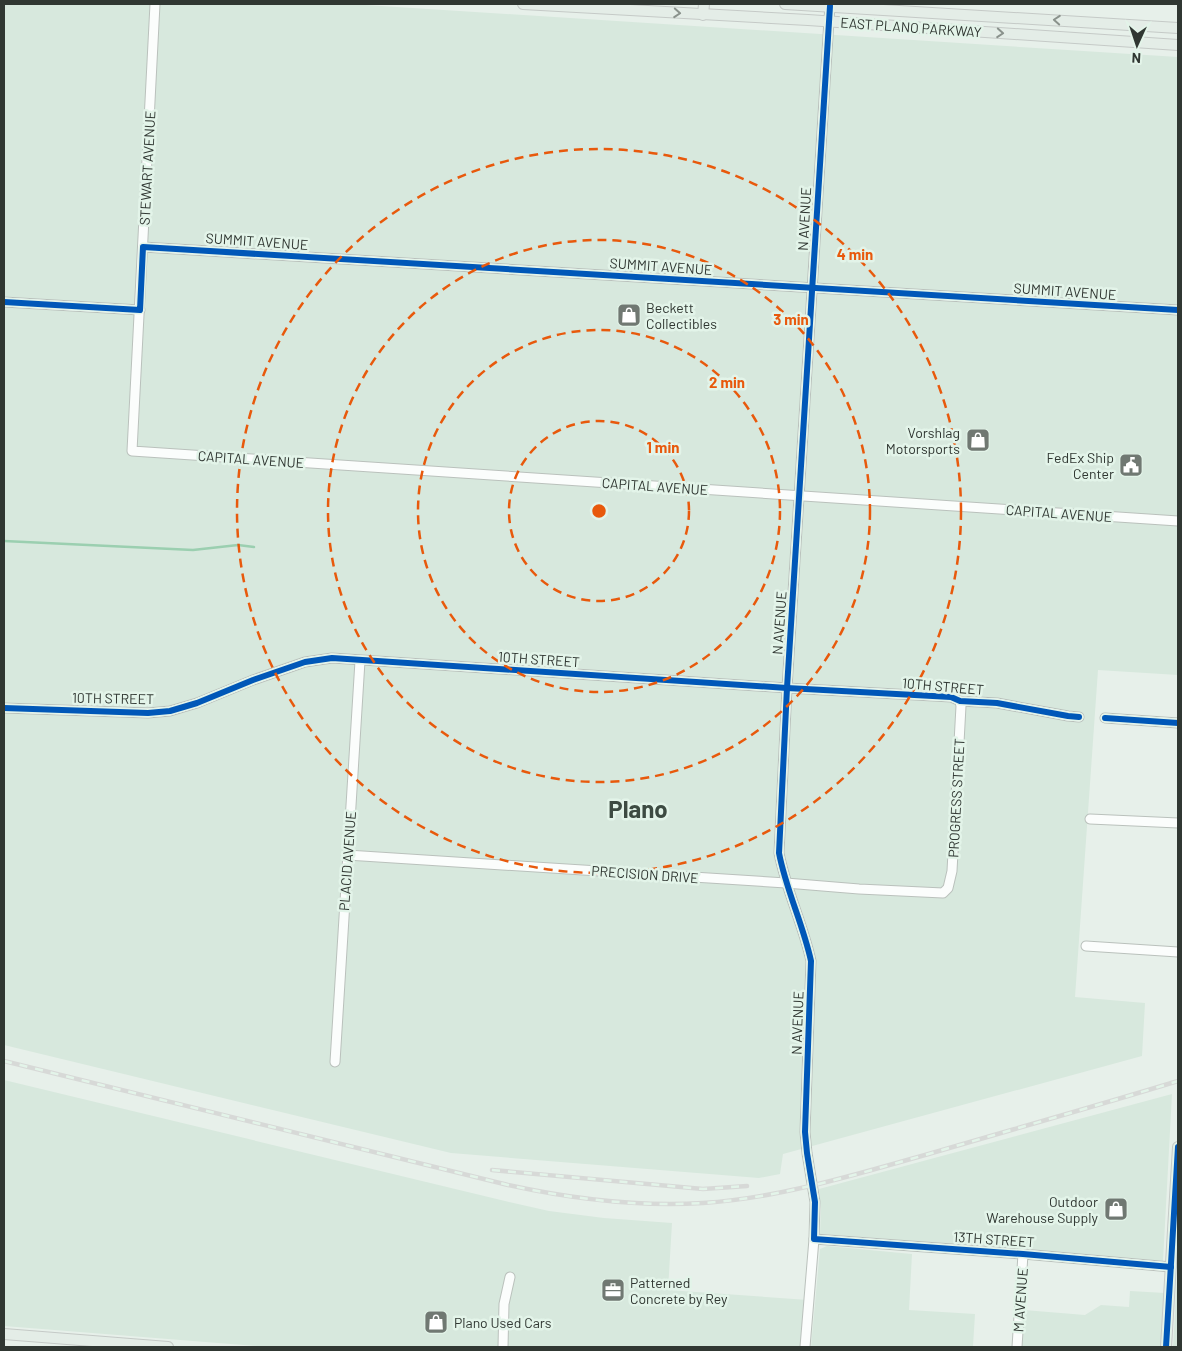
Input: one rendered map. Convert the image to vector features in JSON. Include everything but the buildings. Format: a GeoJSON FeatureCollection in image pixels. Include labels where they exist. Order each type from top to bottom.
{"type":"FeatureCollection","features":[{"type":"Feature","properties":{"kind":"main road","name":"EAST PLANO PARKWAY"},"geometry":{"type":"LineString","coordinates":[[523,4],[645,8],[704,15],[1178,45]]}},
{"type":"Feature","properties":{"kind":"main road"},"geometry":{"type":"LineString","coordinates":[[704,4],[704,15]]}},
{"type":"Feature","properties":{"kind":"main road","name":"EAST PLANO PARKWAY"},"geometry":{"type":"LineString","coordinates":[[784,4],[830,5],[1178,28]]}},
{"type":"Feature","properties":{"kind":"main road"},"geometry":{"type":"LineString","coordinates":[[962,31],[964,14]]}},
{"type":"Feature","properties":{"kind":"main road"},"geometry":{"type":"LineString","coordinates":[[1104,40],[1106,23]]}},
{"type":"Feature","properties":{"kind":"main road"},"geometry":{"type":"LineString","coordinates":[[1166,1347],[1178,1147]]}},
{"type":"Feature","properties":{"kind":"main road"},"geometry":{"type":"LineString","coordinates":[[4,1334],[168,1347]]}},
{"type":"Feature","properties":{"kind":"street","name":"STEWART AVENUE"},"geometry":{"type":"LineString","coordinates":[[132,452],[155,4]]}},
{"type":"Feature","properties":{"kind":"street","name":"N AVENUE"},"geometry":{"type":"LineString","coordinates":[[805,1347],[814,1239],[815,1202],[806,1153],[805,1132],[811,960],[806,937],[786,883],[779,853],[787,688],[830,5]]}},
{"type":"Feature","properties":{"kind":"street","name":"SUMMIT AVENUE"},"geometry":{"type":"LineString","coordinates":[[143,247],[1178,310]]}},
{"type":"Feature","properties":{"kind":"street"},"geometry":{"type":"LineString","coordinates":[[4,302],[140,310]]}},
{"type":"Feature","properties":{"kind":"street","name":"CAPITAL AVENUE"},"geometry":{"type":"LineString","coordinates":[[132,452],[1178,521]]}},
{"type":"Feature","properties":{"kind":"street","name":"10TH STREET"},"geometry":{"type":"LineString","coordinates":[[4,708],[148,713],[170,711],[200,702],[252,680],[305,662],[332,658],[952,697],[960,701],[997,703],[1079,717]]}},
{"type":"Feature","properties":{"kind":"street","name":"PLACID AVENUE"},"geometry":{"type":"LineString","coordinates":[[335,1062],[360,661]]}},
{"type":"Feature","properties":{"kind":"street","name":"PROGRESS STREET"},"geometry":{"type":"LineString","coordinates":[[943,893],[948,888],[952,872],[960,701]]}},
{"type":"Feature","properties":{"kind":"street"},"geometry":{"type":"LineString","coordinates":[[1104,718],[1178,723]]}},
{"type":"Feature","properties":{"kind":"street"},"geometry":{"type":"LineString","coordinates":[[1090,819],[1178,823]]}},
{"type":"Feature","properties":{"kind":"street","name":"PRECISION DRIVE"},"geometry":{"type":"LineString","coordinates":[[347,855],[943,893]]}},
{"type":"Feature","properties":{"kind":"street"},"geometry":{"type":"LineString","coordinates":[[1086,946],[1178,952]]}},
{"type":"Feature","properties":{"kind":"street","name":"13TH STREET"},"geometry":{"type":"LineString","coordinates":[[814,1239],[1171,1267]]}},
{"type":"Feature","properties":{"kind":"street","name":"M AVENUE"},"geometry":{"type":"LineString","coordinates":[[1017,1347],[1023,1254]]}},
{"type":"Feature","properties":{"kind":"street"},"geometry":{"type":"LineString","coordinates":[[502,1347],[504,1304],[510,1277]]}},
{"type":"Feature","properties":{"kind":"shaded area"},"geometry":{"type":"Polygon","coordinates":[[[4,4],[350,4],[1178,57],[1178,675],[1098,670],[1075,997],[1145,1003],[1142,1056],[783,1154],[780,1174],[759,1178],[451,1153],[4,1045],[4,4]]]}},
{"type":"Feature","properties":{"kind":"shaded area"},"geometry":{"type":"Polygon","coordinates":[[[4,1080],[549,1211],[604,1218],[672,1223],[668,1290],[808,1300],[805,1347],[270,1347],[4,1326],[4,1080]]]}},
{"type":"Feature","properties":{"kind":"shaded area"},"geometry":{"type":"Polygon","coordinates":[[[1172,1094],[1163,1261],[820,1234],[821,1209],[819,1189],[1172,1094]]]}},
{"type":"Feature","properties":{"kind":"shaded area"},"geometry":{"type":"Polygon","coordinates":[[[827,1246],[912,1254],[909,1310],[975,1314],[973,1346],[986,1347],[811,1347],[820,1249],[827,1246]]]}},
{"type":"Feature","properties":{"kind":"shaded area"},"geometry":{"type":"Polygon","coordinates":[[[1178,1259],[1178,1347],[1173,1347],[1178,1259]]]}},
{"type":"Feature","properties":{"kind":"shaded area"},"geometry":{"type":"Polygon","coordinates":[[[1130,1291],[1165,1293],[1161,1347],[1021,1347],[1024,1310],[1085,1315],[1101,1305],[1129,1307],[1130,1291]]]}},
{"type":"Feature","properties":{"kind":"waterway"},"geometry":{"type":"LineString","coordinates":[[4,541],[193,550],[238,545],[254,547]]}},
{"type":"Feature","properties":{"kind":"railway"},"geometry":{"type":"LineString","coordinates":[[4,1061],[508,1185],[580,1198],[654,1204],[703,1203],[790,1191],[876,1169],[1178,1081]]}},
{"type":"Feature","properties":{"kind":"railway"},"geometry":{"type":"LineString","coordinates":[[492,1170],[703,1189],[747,1186]]}},
{"type":"Feature","properties":{"kind":"cycle path"},"geometry":{"type":"LineString","coordinates":[[830,6],[787,688],[779,853],[811,961],[805,1132],[815,1202],[814,1239],[1171,1267]]}},
{"type":"Feature","properties":{"kind":"cycle path"},"geometry":{"type":"LineString","coordinates":[[4,302],[140,310],[143,247],[1178,310]]}},
{"type":"Feature","properties":{"kind":"cycle path"},"geometry":{"type":"LineString","coordinates":[[4,708],[148,713],[170,711],[197,703],[253,680],[305,662],[332,658],[951,697],[960,701],[997,703],[1079,717]]}},
{"type":"Feature","properties":{"kind":"cycle path"},"geometry":{"type":"LineString","coordinates":[[1105,718],[1178,723]]}},
{"type":"Feature","properties":{"kind":"cycle path"},"geometry":{"type":"LineString","coordinates":[[1166,1347],[1178,1147]]}},
{"type":"Feature","properties":{"kind":"place","name":"Beckett Collectibles"},"geometry":{"type":"Point","coordinates":[629,315]}},
{"type":"Feature","properties":{"kind":"place","name":"Vorshlag Motorsports"},"geometry":{"type":"Point","coordinates":[978,440]}},
{"type":"Feature","properties":{"kind":"place","name":"FedEx Ship Center"},"geometry":{"type":"Point","coordinates":[1131,465]}},
{"type":"Feature","properties":{"kind":"place","name":"Outdoor Warehouse Supply"},"geometry":{"type":"Point","coordinates":[1116,1209]}},
{"type":"Feature","properties":{"kind":"place","name":"Patterned Concrete by Rey"},"geometry":{"type":"Point","coordinates":[613,1290]}},
{"type":"Feature","properties":{"kind":"place","name":"Plano Used Cars"},"geometry":{"type":"Point","coordinates":[436,1322]}},
{"type":"Feature","properties":{"kind":"district","name":"Plano"},"geometry":{"type":"Point","coordinates":[638,808]}}]}
